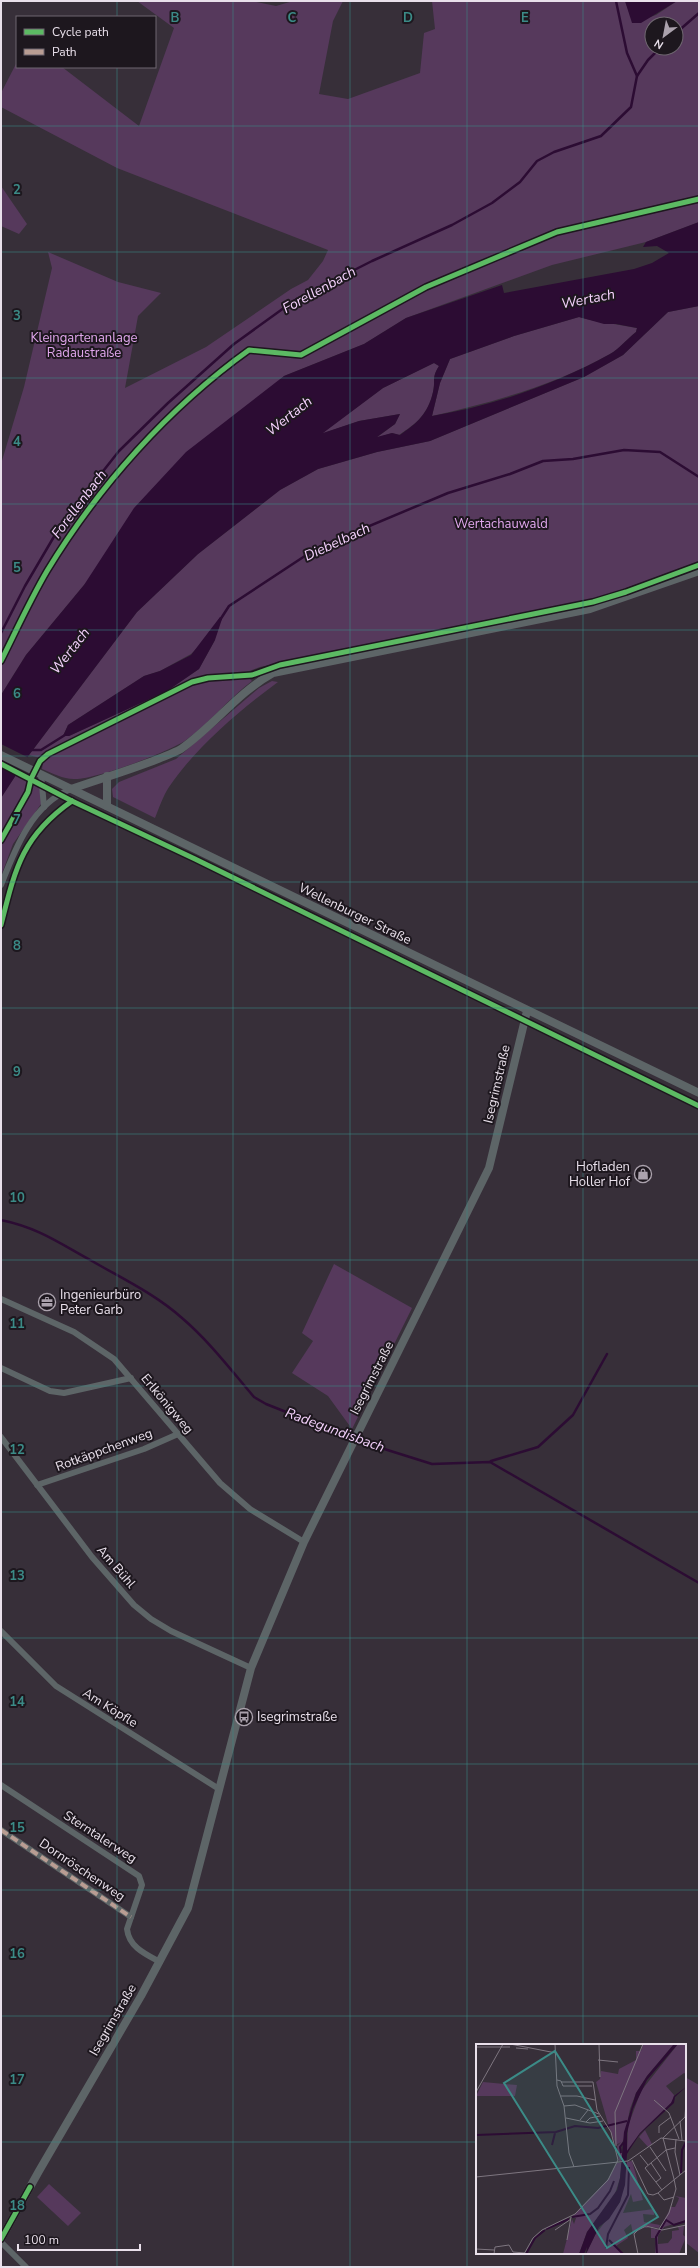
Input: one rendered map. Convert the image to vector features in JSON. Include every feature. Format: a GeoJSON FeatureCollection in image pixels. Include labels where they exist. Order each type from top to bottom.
{"type":"FeatureCollection","features":[{"type":"Feature","properties":{"kind":"street"},"geometry":{"type":"LineString","coordinates":[[1,885],[16,846],[44,807],[60,794],[107,776],[136,768],[179,750],[206,729],[237,698],[256,682],[273,673],[590,609],[699,571]]}},
{"type":"Feature","properties":{"kind":"street","name":"Wellenburger Straße"},"geometry":{"type":"LineString","coordinates":[[1,755],[699,1093]]}},
{"type":"Feature","properties":{"kind":"street"},"geometry":{"type":"LineString","coordinates":[[41,774],[44,807]]}},
{"type":"Feature","properties":{"kind":"street"},"geometry":{"type":"LineString","coordinates":[[107,776],[107,806]]}},
{"type":"Feature","properties":{"kind":"street","name":"Isegrimstraße"},"geometry":{"type":"LineString","coordinates":[[1,2239],[30,2186],[141,1996],[188,1908],[251,1668],[304,1542],[489,1168],[527,1011]]}},
{"type":"Feature","properties":{"kind":"street","name":"Erlkönigweg"},"geometry":{"type":"LineString","coordinates":[[1,1299],[69,1330],[99,1347],[114,1359],[204,1466],[230,1492],[250,1509],[304,1542]]}},
{"type":"Feature","properties":{"kind":"street"},"geometry":{"type":"LineString","coordinates":[[1,1368],[50,1391],[64,1394],[131,1378]]}},
{"type":"Feature","properties":{"kind":"street","name":"Rotkäppchenweg"},"geometry":{"type":"LineString","coordinates":[[37,1485],[144,1449],[178,1434]]}},
{"type":"Feature","properties":{"kind":"street","name":"Am Bühl"},"geometry":{"type":"LineString","coordinates":[[1,1437],[112,1582],[151,1619],[251,1668]]}},
{"type":"Feature","properties":{"kind":"street","name":"Am Köpfle"},"geometry":{"type":"LineString","coordinates":[[1,1631],[56,1686],[219,1789]]}},
{"type":"Feature","properties":{"kind":"street","name":"Sterntalerweg"},"geometry":{"type":"LineString","coordinates":[[1,1785],[139,1876],[142,1885],[127,1929],[129,1940],[139,1950],[160,1962]]}},
{"type":"Feature","properties":{"kind":"street","name":"Dornröschenweg"},"geometry":{"type":"LineString","coordinates":[[1,1830],[131,1917]]}},
{"type":"Feature","properties":{"kind":"street"},"geometry":{"type":"LineString","coordinates":[[1,2242],[26,2267]]}},
{"type":"Feature","properties":{"kind":"green space","name":"Kleingartenanlage Radaustraße"},"geometry":{"type":"Polygon","coordinates":[[[137,1],[251,1],[276,6],[293,1],[343,1],[333,21],[319,94],[348,99],[420,73],[424,33],[435,29],[432,1],[625,1],[633,23],[644,19],[644,56],[684,56],[684,16],[653,16],[677,1],[699,1],[699,222],[646,242],[552,265],[406,318],[364,344],[284,376],[84,585],[26,655],[1,695],[1,464],[24,387],[52,268],[48,252],[118,282],[161,293],[138,316],[125,388],[206,347],[291,289],[308,280],[323,261],[328,250],[117,168],[1,107],[1,93],[16,64],[16,68],[63,68],[139,126],[174,28],[137,1]]]}},
{"type":"Feature","properties":{"kind":"green space"},"geometry":{"type":"Polygon","coordinates":[[[1,186],[27,224],[19,234],[1,226],[1,186]]]}},
{"type":"Feature","properties":{"kind":"green space","name":"Wertachauwald"},"geometry":{"type":"Polygon","coordinates":[[[699,306],[699,563],[597,598],[260,667],[244,673],[252,681],[186,740],[148,758],[98,775],[74,779],[62,777],[42,769],[43,762],[40,758],[29,755],[137,612],[198,554],[280,490],[318,469],[377,452],[430,441],[584,377],[623,355],[668,312],[699,306]],[[215,640],[196,649],[191,654],[160,671],[144,676],[68,725],[63,736],[69,736],[167,691],[199,669],[215,640]]]}},
{"type":"Feature","properties":{"kind":"green space"},"geometry":{"type":"Polygon","coordinates":[[[579,317],[637,328],[636,332],[613,352],[568,375],[546,384],[478,405],[432,416],[440,383],[450,359],[514,336],[579,317]]]}},
{"type":"Feature","properties":{"kind":"green space"},"geometry":{"type":"Polygon","coordinates":[[[434,363],[439,366],[434,377],[434,388],[431,400],[421,417],[399,435],[392,433],[376,438],[395,424],[400,414],[359,421],[321,434],[383,388],[434,363]]]}},
{"type":"Feature","properties":{"kind":"green space"},"geometry":{"type":"Polygon","coordinates":[[[272,681],[278,682],[219,730],[180,772],[161,802],[155,818],[113,797],[112,789],[119,782],[176,759],[259,688],[272,681]]]}},
{"type":"Feature","properties":{"kind":"green space"},"geometry":{"type":"Polygon","coordinates":[[[16,775],[41,787],[41,804],[13,844],[1,876],[1,798],[16,775]]]}},
{"type":"Feature","properties":{"kind":"green space"},"geometry":{"type":"Polygon","coordinates":[[[334,1264],[412,1308],[352,1429],[328,1396],[292,1373],[313,1341],[302,1333],[334,1264]]]}},
{"type":"Feature","properties":{"kind":"green space"},"geometry":{"type":"Polygon","coordinates":[[[686,2078],[699,2085],[699,2253],[686,2243],[686,2078]]]}},
{"type":"Feature","properties":{"kind":"green space"},"geometry":{"type":"Polygon","coordinates":[[[49,2184],[81,2213],[68,2226],[37,2197],[49,2184]]]}},
{"type":"Feature","properties":{"kind":"water"},"geometry":{"type":"Polygon","coordinates":[[[625,1],[677,1],[652,16],[644,16],[644,21],[641,23],[632,23],[625,1]]]}},
{"type":"Feature","properties":{"kind":"water","name":"Wertach"},"geometry":{"type":"Polygon","coordinates":[[[699,222],[699,306],[668,312],[623,355],[584,377],[430,441],[377,452],[318,469],[280,490],[198,554],[137,612],[29,755],[1,798],[1,695],[26,655],[84,585],[134,508],[186,452],[284,376],[364,344],[406,318],[502,285],[504,293],[634,269],[652,263],[669,253],[657,246],[643,247],[646,242],[699,222]],[[579,317],[514,336],[450,359],[440,383],[432,416],[455,412],[501,400],[568,375],[613,352],[636,332],[637,328],[616,324],[604,324],[579,317]],[[434,363],[383,388],[323,433],[359,421],[400,414],[395,424],[377,437],[392,433],[400,435],[417,422],[425,412],[431,400],[434,388],[434,377],[439,366],[434,363]]]}},
{"type":"Feature","properties":{"kind":"water"},"geometry":{"type":"Polygon","coordinates":[[[220,617],[222,619],[215,640],[199,669],[167,691],[69,736],[63,736],[68,725],[144,676],[160,671],[191,655],[220,617]]]}},
{"type":"Feature","properties":{"kind":"pier"},"geometry":{"type":"Polygon","coordinates":[[[1,744],[29,758],[18,775],[1,767],[1,744]]]}},
{"type":"Feature","properties":{"kind":"waterway","name":"Forellenbach"},"geometry":{"type":"LineString","coordinates":[[1,633],[25,586],[62,523],[119,451],[168,403],[234,344],[295,300],[372,261],[452,225],[492,203],[520,182],[537,161],[554,152],[601,136],[631,107],[637,76],[627,53],[616,1]]}},
{"type":"Feature","properties":{"kind":"waterway"},"geometry":{"type":"LineString","coordinates":[[684,26],[699,13]]}},
{"type":"Feature","properties":{"kind":"waterway"},"geometry":{"type":"LineString","coordinates":[[637,76],[652,56]]}},
{"type":"Feature","properties":{"kind":"waterway","name":"Diebelbach"},"geometry":{"type":"LineString","coordinates":[[220,620],[229,606],[317,548],[448,493],[510,474],[543,461],[573,459],[624,450],[660,452],[699,477]]}},
{"type":"Feature","properties":{"kind":"waterway","name":"Diebelbach"},"geometry":{"type":"LineString","coordinates":[[31,750],[41,750],[65,735]]}},
{"type":"Feature","properties":{"kind":"waterway","name":"Radegundisbach"},"geometry":{"type":"LineString","coordinates":[[1,1220],[27,1227],[48,1237],[150,1294],[172,1309],[220,1356],[254,1397],[266,1404],[362,1442],[432,1464],[490,1462],[699,1583]]}},
{"type":"Feature","properties":{"kind":"waterway"},"geometry":{"type":"LineString","coordinates":[[491,1461],[538,1447],[573,1415],[607,1354]]}},
{"type":"Feature","properties":{"kind":"marked path"},"geometry":{"type":"LineString","coordinates":[[1,1830],[131,1917]]}},
{"type":"Feature","properties":{"kind":"cycle path"},"geometry":{"type":"LineString","coordinates":[[1,661],[47,571],[67,540],[112,479],[163,423],[190,397],[249,350],[301,355],[426,287],[557,232],[699,199]]}},
{"type":"Feature","properties":{"kind":"cycle path"},"geometry":{"type":"LineString","coordinates":[[1,840],[28,792],[31,779],[40,761],[48,754],[192,682],[208,678],[252,675],[280,665],[593,602],[626,592],[699,565]]}},
{"type":"Feature","properties":{"kind":"cycle path"},"geometry":{"type":"LineString","coordinates":[[1,764],[72,801],[195,859],[699,1106]]}},
{"type":"Feature","properties":{"kind":"cycle path"},"geometry":{"type":"LineString","coordinates":[[1,925],[16,870],[31,841],[55,814],[72,801]]}},
{"type":"Feature","properties":{"kind":"cycle path"},"geometry":{"type":"LineString","coordinates":[[1,2239],[30,2187]]}},
{"type":"Feature","properties":{"kind":"place","name":"Hofladen Holler Hof"},"geometry":{"type":"Point","coordinates":[643,1174]}},
{"type":"Feature","properties":{"kind":"place","name":"Ingenieurbüro Peter Garb"},"geometry":{"type":"Point","coordinates":[47,1302]}},
{"type":"Feature","properties":{"kind":"place","name":"Isegrimstraße"},"geometry":{"type":"Point","coordinates":[244,1717]}}]}
